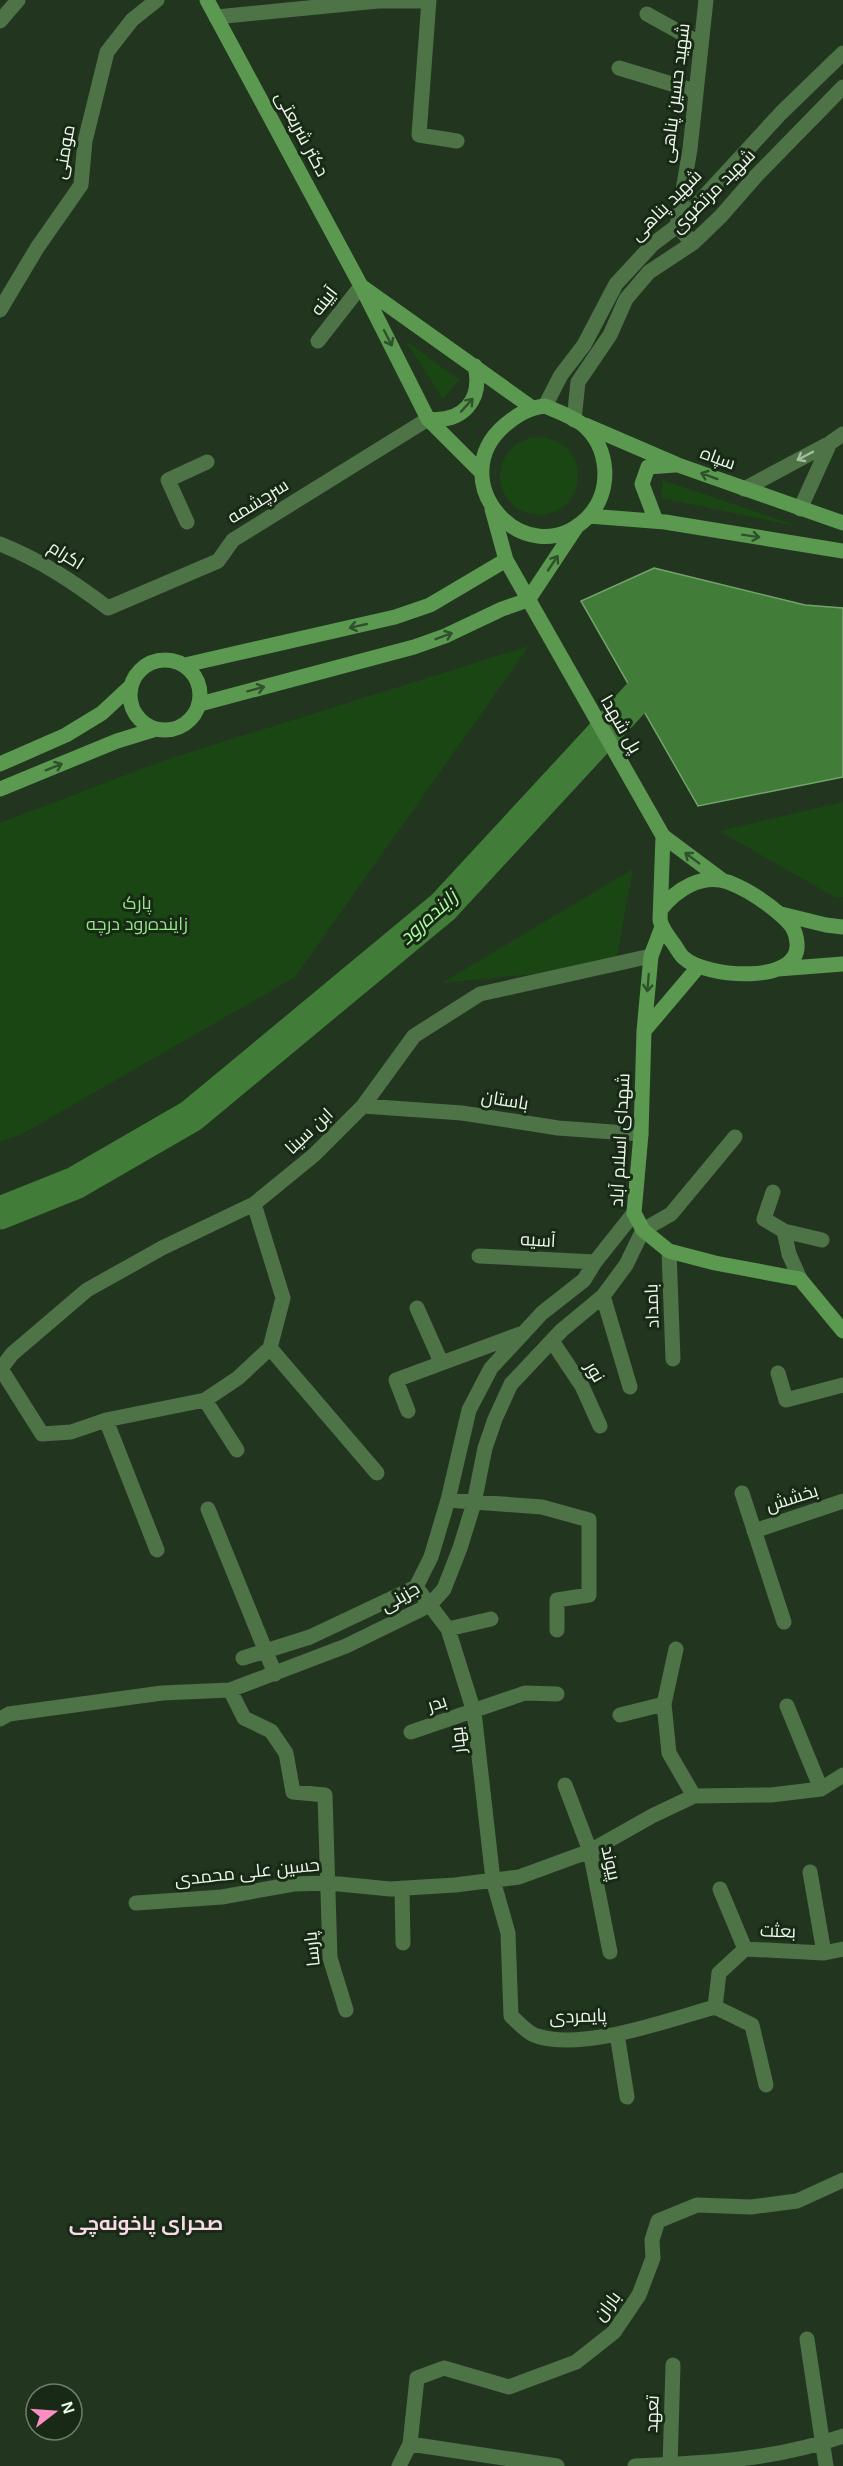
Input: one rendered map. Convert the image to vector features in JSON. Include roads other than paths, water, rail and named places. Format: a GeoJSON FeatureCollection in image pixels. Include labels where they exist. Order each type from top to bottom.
{"type":"FeatureCollection","features":[{"type":"Feature","properties":{"kind":"main road","name":"دکتر شریعتی"},"geometry":{"type":"LineString","coordinates":[[207,0],[361,286],[428,419],[482,472]]}},
{"type":"Feature","properties":{"kind":"main road","name":"دکتر شریعتی"},"geometry":{"type":"LineString","coordinates":[[361,286],[538,407]]}},
{"type":"Feature","properties":{"kind":"main road"},"geometry":{"type":"LineString","coordinates":[[428,419],[441,420],[453,417],[464,411],[472,402],[477,384],[475,366]]}},
{"type":"Feature","properties":{"kind":"main road"},"geometry":{"type":"LineString","coordinates":[[200,704],[414,647],[528,600],[583,521],[602,494],[605,469],[602,452],[594,437],[578,422],[538,407],[496,433],[486,450],[482,472],[484,490],[492,509],[503,521],[516,529],[531,535],[547,536],[563,533],[583,521],[656,521],[843,550]]}},
{"type":"Feature","properties":{"kind":"main road","name":"سپاه"},"geometry":{"type":"LineString","coordinates":[[578,422],[678,465],[843,523]]}},
{"type":"Feature","properties":{"kind":"main road"},"geometry":{"type":"LineString","coordinates":[[656,521],[642,484],[648,467],[678,465]]}},
{"type":"Feature","properties":{"kind":"main road","name":"پل شهدا"},"geometry":{"type":"LineString","coordinates":[[492,509],[506,560],[663,836]]}},
{"type":"Feature","properties":{"kind":"main road"},"geometry":{"type":"LineString","coordinates":[[185,665],[395,617],[430,605],[506,560]]}},
{"type":"Feature","properties":{"kind":"main road"},"geometry":{"type":"LineString","coordinates":[[0,764],[66,735],[102,712],[131,686],[143,667],[153,662],[164,659],[185,665],[198,682],[201,693],[200,704],[188,723],[178,728],[156,729],[117,741],[0,789]]}},
{"type":"Feature","properties":{"kind":"main road"},"geometry":{"type":"LineString","coordinates":[[131,686],[132,708],[146,725],[156,729]]}},
{"type":"Feature","properties":{"kind":"main road"},"geometry":{"type":"LineString","coordinates":[[663,836],[722,880],[750,892],[791,924],[796,933],[797,947],[790,961],[778,969]]}},
{"type":"Feature","properties":{"kind":"main road"},"geometry":{"type":"LineString","coordinates":[[663,836],[662,927],[684,959],[699,966],[737,975],[843,964]]}},
{"type":"Feature","properties":{"kind":"main road"},"geometry":{"type":"LineString","coordinates":[[661,909],[671,896],[686,887],[704,880],[722,880]]}},
{"type":"Feature","properties":{"kind":"main road"},"geometry":{"type":"LineString","coordinates":[[780,914],[843,927]]}},
{"type":"Feature","properties":{"kind":"main road","name":"شهدای اسلام آباد"},"geometry":{"type":"LineString","coordinates":[[662,927],[651,956],[644,1031],[641,1134],[634,1214],[643,1230],[669,1251],[715,1263],[800,1279]]}},
{"type":"Feature","properties":{"kind":"main road"},"geometry":{"type":"LineString","coordinates":[[644,1031],[699,966]]}},
{"type":"Feature","properties":{"kind":"main road"},"geometry":{"type":"LineString","coordinates":[[800,1279],[843,1330]]}},
{"type":"Feature","properties":{"kind":"street"},"geometry":{"type":"LineString","coordinates":[[0,21],[18,0]]}},
{"type":"Feature","properties":{"kind":"street","name":"مومنی"},"geometry":{"type":"LineString","coordinates":[[0,310],[38,248],[81,185],[85,141],[107,52],[132,20],[157,0]]}},
{"type":"Feature","properties":{"kind":"street"},"geometry":{"type":"LineString","coordinates":[[216,17],[378,1],[429,0],[419,135],[457,141]]}},
{"type":"Feature","properties":{"kind":"street","name":"شهید حسین پناهی"},"geometry":{"type":"LineString","coordinates":[[677,226],[690,149],[706,0]]}},
{"type":"Feature","properties":{"kind":"street"},"geometry":{"type":"LineString","coordinates":[[647,15],[701,44]]}},
{"type":"Feature","properties":{"kind":"street","name":"شهید پناهی"},"geometry":{"type":"LineString","coordinates":[[538,407],[584,345],[616,284],[653,244],[677,226],[781,113],[843,53]]}},
{"type":"Feature","properties":{"kind":"street"},"geometry":{"type":"LineString","coordinates":[[619,68],[695,91]]}},
{"type":"Feature","properties":{"kind":"street","name":"شهيد مرتضوی"},"geometry":{"type":"LineString","coordinates":[[578,422],[578,382],[610,335],[626,299],[649,272],[693,243],[843,87]]}},
{"type":"Feature","properties":{"kind":"street"},"geometry":{"type":"LineString","coordinates":[[677,226],[693,243]]}},
{"type":"Feature","properties":{"kind":"street","name":"آیینه"},"geometry":{"type":"LineString","coordinates":[[318,341],[361,286]]}},
{"type":"Feature","properties":{"kind":"street"},"geometry":{"type":"LineString","coordinates":[[561,375],[567,385],[578,388]]}},
{"type":"Feature","properties":{"kind":"street","name":"سرچشمه"},"geometry":{"type":"LineString","coordinates":[[108,608],[218,561],[233,540],[428,419]]}},
{"type":"Feature","properties":{"kind":"street"},"geometry":{"type":"LineString","coordinates":[[744,489],[836,438]]}},
{"type":"Feature","properties":{"kind":"street"},"geometry":{"type":"LineString","coordinates":[[800,508],[836,438]]}},
{"type":"Feature","properties":{"kind":"street"},"geometry":{"type":"LineString","coordinates":[[187,522],[168,480],[207,462]]}},
{"type":"Feature","properties":{"kind":"street","name":"اکرام"},"geometry":{"type":"LineString","coordinates":[[0,544],[32,556],[61,573],[108,608]]}},
{"type":"Feature","properties":{"kind":"street","name":"ابن سینا"},"geometry":{"type":"LineString","coordinates":[[1,1369],[12,1354],[87,1290],[162,1248],[254,1204],[314,1155],[363,1106],[414,1036],[480,994],[651,956]]}},
{"type":"Feature","properties":{"kind":"street","name":"باستان"},"geometry":{"type":"LineString","coordinates":[[363,1106],[462,1113],[558,1128],[641,1134]]}},
{"type":"Feature","properties":{"kind":"street"},"geometry":{"type":"LineString","coordinates":[[643,1230],[671,1214],[735,1137]]}},
{"type":"Feature","properties":{"kind":"street"},"geometry":{"type":"LineString","coordinates":[[773,1192],[764,1219],[784,1231],[822,1240]]}},
{"type":"Feature","properties":{"kind":"street"},"geometry":{"type":"LineString","coordinates":[[1,1369],[42,1434],[71,1432],[106,1420],[205,1400],[238,1378],[270,1348],[283,1298],[254,1204]]}},
{"type":"Feature","properties":{"kind":"street"},"geometry":{"type":"LineString","coordinates":[[243,1658],[310,1637],[416,1587],[431,1557],[448,1500],[469,1410],[491,1368],[542,1312],[584,1280],[595,1262],[634,1214]]}},
{"type":"Feature","properties":{"kind":"street","name":"جزینی"},"geometry":{"type":"LineString","coordinates":[[0,1719],[9,1714],[162,1693],[230,1690],[346,1646],[430,1605],[444,1589],[460,1548],[474,1503],[485,1448],[511,1384],[552,1341],[603,1296],[626,1265],[643,1230]]}},
{"type":"Feature","properties":{"kind":"street"},"geometry":{"type":"LineString","coordinates":[[784,1231],[789,1254],[800,1279]]}},
{"type":"Feature","properties":{"kind":"street","name":"بامداد"},"geometry":{"type":"LineString","coordinates":[[669,1251],[673,1359]]}},
{"type":"Feature","properties":{"kind":"street","name":"آسیه"},"geometry":{"type":"LineString","coordinates":[[479,1256],[595,1262]]}},
{"type":"Feature","properties":{"kind":"street"},"geometry":{"type":"LineString","coordinates":[[603,1296],[630,1387]]}},
{"type":"Feature","properties":{"kind":"street"},"geometry":{"type":"LineString","coordinates":[[417,1308],[441,1362]]}},
{"type":"Feature","properties":{"kind":"street"},"geometry":{"type":"LineString","coordinates":[[408,1411],[396,1380],[521,1334]]}},
{"type":"Feature","properties":{"kind":"street","name":"نور"},"geometry":{"type":"LineString","coordinates":[[552,1341],[582,1386],[600,1426]]}},
{"type":"Feature","properties":{"kind":"street"},"geometry":{"type":"LineString","coordinates":[[270,1348],[377,1473]]}},
{"type":"Feature","properties":{"kind":"street"},"geometry":{"type":"LineString","coordinates":[[778,1373],[786,1400],[843,1385]]}},
{"type":"Feature","properties":{"kind":"street"},"geometry":{"type":"LineString","coordinates":[[205,1400],[237,1450]]}},
{"type":"Feature","properties":{"kind":"street"},"geometry":{"type":"LineString","coordinates":[[469,1410],[495,1419]]}},
{"type":"Feature","properties":{"kind":"street"},"geometry":{"type":"LineString","coordinates":[[106,1420],[157,1550]]}},
{"type":"Feature","properties":{"kind":"street"},"geometry":{"type":"LineString","coordinates":[[742,1493],[784,1622]]}},
{"type":"Feature","properties":{"kind":"street"},"geometry":{"type":"LineString","coordinates":[[448,1500],[542,1507],[589,1520],[589,1595],[557,1600],[557,1630]]}},
{"type":"Feature","properties":{"kind":"street","name":"بخشش"},"geometry":{"type":"LineString","coordinates":[[754,1531],[843,1502]]}},
{"type":"Feature","properties":{"kind":"street"},"geometry":{"type":"LineString","coordinates":[[208,1509],[275,1674]]}},
{"type":"Feature","properties":{"kind":"street","name":"بهار"},"geometry":{"type":"LineString","coordinates":[[416,1587],[448,1629],[474,1712],[493,1880]]}},
{"type":"Feature","properties":{"kind":"street"},"geometry":{"type":"LineString","coordinates":[[448,1629],[491,1619]]}},
{"type":"Feature","properties":{"kind":"street"},"geometry":{"type":"LineString","coordinates":[[676,1649],[664,1704],[669,1753],[694,1796]]}},
{"type":"Feature","properties":{"kind":"street","name":"پارسا"},"geometry":{"type":"LineString","coordinates":[[230,1690],[244,1718],[271,1731],[286,1753],[293,1792],[325,1795],[330,1958],[346,2010]]}},
{"type":"Feature","properties":{"kind":"street","name":"بدر"},"geometry":{"type":"LineString","coordinates":[[411,1732],[525,1694],[557,1694]]}},
{"type":"Feature","properties":{"kind":"street"},"geometry":{"type":"LineString","coordinates":[[620,1715],[664,1704]]}},
{"type":"Feature","properties":{"kind":"street"},"geometry":{"type":"LineString","coordinates":[[787,1706],[821,1789]]}},
{"type":"Feature","properties":{"kind":"street","name":"حسین علی محمدی"},"geometry":{"type":"LineString","coordinates":[[136,1903],[222,1897],[294,1884],[329,1883],[402,1888],[519,1877],[590,1851],[652,1816],[694,1796],[771,1795],[821,1789],[843,1775]]}},
{"type":"Feature","properties":{"kind":"street","name":"پیوند"},"geometry":{"type":"LineString","coordinates":[[565,1785],[590,1851],[610,1952]]}},
{"type":"Feature","properties":{"kind":"street"},"geometry":{"type":"LineString","coordinates":[[810,1872],[824,1953]]}},
{"type":"Feature","properties":{"kind":"street","name":"پایمردی"},"geometry":{"type":"LineString","coordinates":[[493,1880],[508,1933],[511,2016],[535,2036],[568,2040],[617,2034],[715,2007]]}},
{"type":"Feature","properties":{"kind":"street"},"geometry":{"type":"LineString","coordinates":[[402,1888],[403,1942]]}},
{"type":"Feature","properties":{"kind":"street"},"geometry":{"type":"LineString","coordinates":[[720,1889],[745,1949]]}},
{"type":"Feature","properties":{"kind":"street","name":"بعثت"},"geometry":{"type":"LineString","coordinates":[[715,2007],[718,1974],[745,1949],[824,1953],[843,1949]]}},
{"type":"Feature","properties":{"kind":"street"},"geometry":{"type":"LineString","coordinates":[[715,2007],[752,2025],[766,2085]]}},
{"type":"Feature","properties":{"kind":"street"},"geometry":{"type":"LineString","coordinates":[[617,2034],[627,2097]]}},
{"type":"Feature","properties":{"kind":"street","name":"باران"},"geometry":{"type":"LineString","coordinates":[[410,2444],[417,2378],[444,2368],[509,2387],[576,2362],[614,2332],[639,2295],[653,2258],[652,2240],[657,2220],[697,2205],[751,2207],[797,2200],[843,2180]]}},
{"type":"Feature","properties":{"kind":"street"},"geometry":{"type":"LineString","coordinates":[[807,2339],[826,2466]]}},
{"type":"Feature","properties":{"kind":"street","name":"تعهد"},"geometry":{"type":"LineString","coordinates":[[670,2465],[673,2365]]}},
{"type":"Feature","properties":{"kind":"street"},"geometry":{"type":"LineString","coordinates":[[635,2466],[738,2461],[821,2444],[843,2436]]}},
{"type":"Feature","properties":{"kind":"street"},"geometry":{"type":"LineString","coordinates":[[399,2466],[410,2444],[531,2464],[557,2466]]}},
{"type":"Feature","properties":{"kind":"waterway","name":"زاینده‌رود"},"geometry":{"type":"LineString","coordinates":[[0,1213],[75,1183],[191,1116],[443,907],[663,669],[668,668]]}},
{"type":"Feature","properties":{"kind":"district","name":"صحرای پاخونه‌چی"},"geometry":{"type":"Point","coordinates":[146,2223]}},
{"type":"Feature","properties":{"kind":"park label","name":"پارک زاینده‌رود درچه"},"geometry":{"type":"Point","coordinates":[137,913]}}]}
